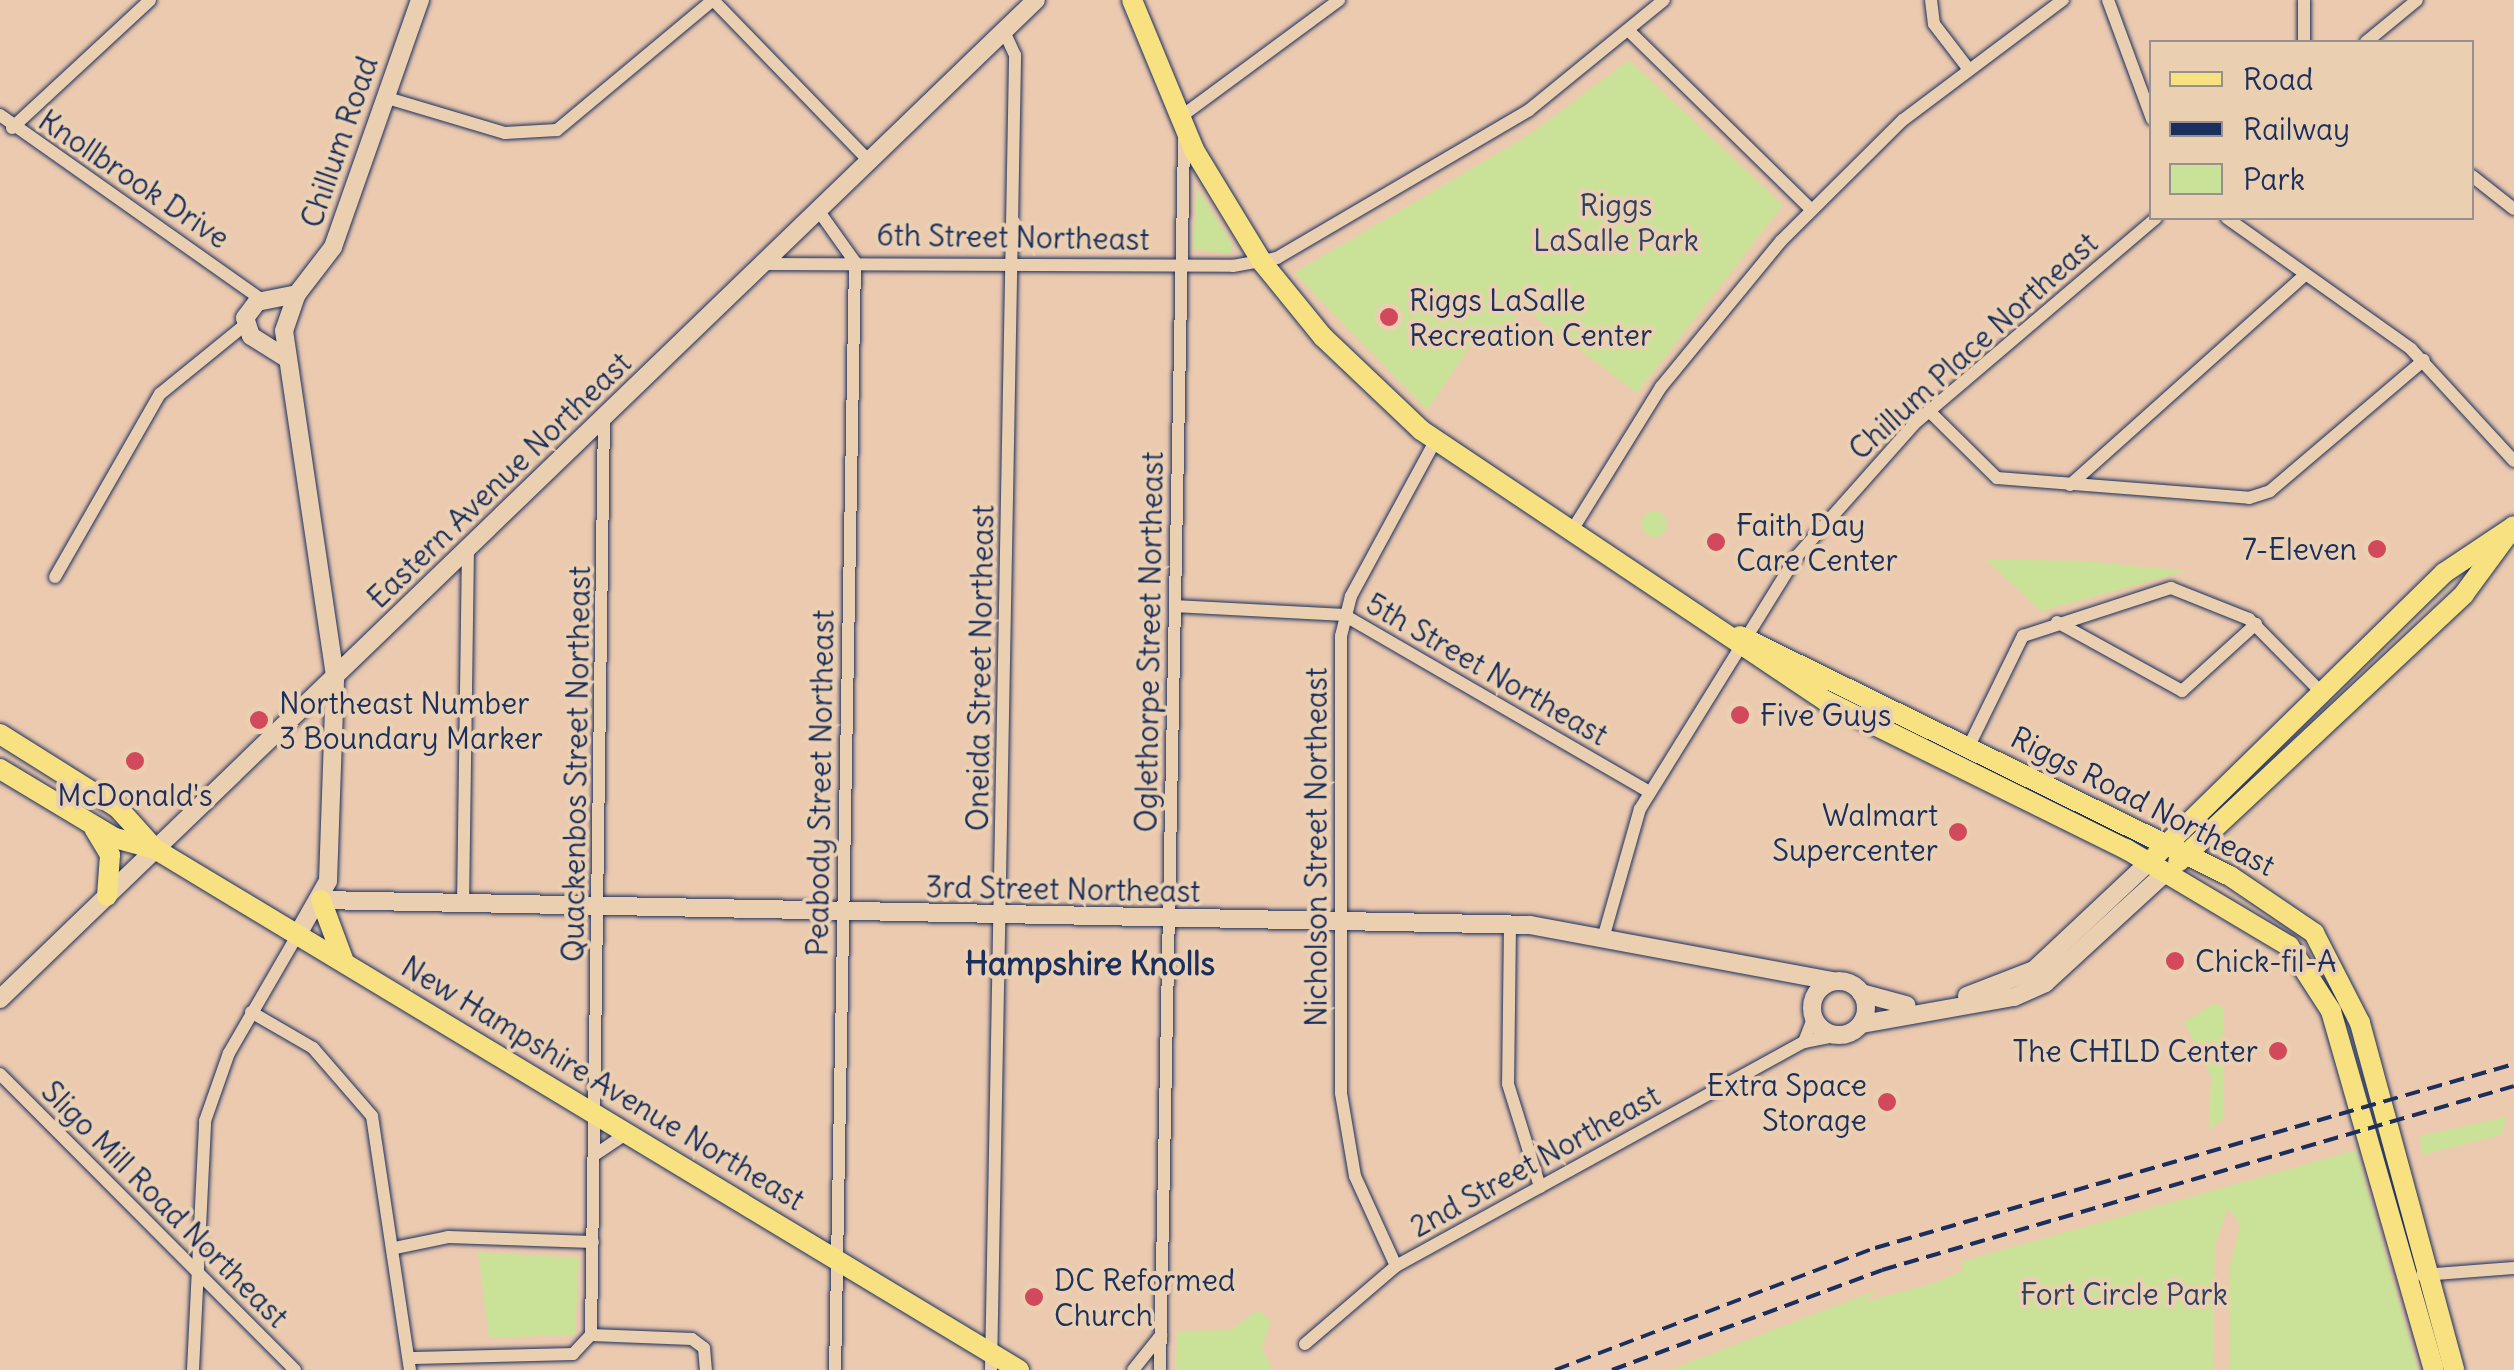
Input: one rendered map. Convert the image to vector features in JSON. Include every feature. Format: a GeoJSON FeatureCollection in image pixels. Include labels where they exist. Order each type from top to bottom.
{"type":"FeatureCollection","features":[{"type":"Feature","properties":{"kind":"main road","name":"Riggs Road Northeast"},"geometry":{"type":"LineString","coordinates":[[1132,0],[1182,123],[1262,262],[1351,366],[1435,440],[1571,532],[1740,636],[1826,701],[2157,868],[2280,938],[2320,990],[2434,1370]]}},
{"type":"Feature","properties":{"kind":"main road"},"geometry":{"type":"LineString","coordinates":[[2157,868],[2165,846],[2444,574],[2495,531],[2514,527]]}},
{"type":"Feature","properties":{"kind":"main road"},"geometry":{"type":"LineString","coordinates":[[2157,868],[2187,856],[2464,594],[2514,527]]}},
{"type":"Feature","properties":{"kind":"main road","name":"Riggs Road Northeast"},"geometry":{"type":"LineString","coordinates":[[1740,636],[1969,746],[2280,906],[2333,960],[2360,1023],[2454,1370]]}},
{"type":"Feature","properties":{"kind":"main road"},"geometry":{"type":"LineString","coordinates":[[0,734],[130,821],[155,849]]}},
{"type":"Feature","properties":{"kind":"main road"},"geometry":{"type":"LineString","coordinates":[[0,770],[118,839],[155,849]]}},
{"type":"Feature","properties":{"kind":"main road"},"geometry":{"type":"LineString","coordinates":[[118,839],[130,821]]}},
{"type":"Feature","properties":{"kind":"main road"},"geometry":{"type":"LineString","coordinates":[[89,823],[110,854],[108,896]]}},
{"type":"Feature","properties":{"kind":"main road","name":"New Hampshire Avenue Northeast"},"geometry":{"type":"LineString","coordinates":[[155,849],[595,1112],[836,1260],[991,1362],[1019,1370]]}},
{"type":"Feature","properties":{"kind":"main road"},"geometry":{"type":"LineString","coordinates":[[322,900],[344,962]]}},
{"type":"Feature","properties":{"kind":"street"},"geometry":{"type":"LineString","coordinates":[[12,128],[150,0]]}},
{"type":"Feature","properties":{"kind":"street","name":"Chillum Road"},"geometry":{"type":"LineString","coordinates":[[322,900],[335,676],[286,358],[286,324],[297,294],[333,247],[420,0]]}},
{"type":"Feature","properties":{"kind":"street"},"geometry":{"type":"LineString","coordinates":[[384,96],[505,133],[556,130],[713,0],[869,161]]}},
{"type":"Feature","properties":{"kind":"street","name":"Eastern Avenue Northeast"},"geometry":{"type":"LineString","coordinates":[[0,999],[1036,0]]}},
{"type":"Feature","properties":{"kind":"street"},"geometry":{"type":"LineString","coordinates":[[1182,123],[1338,0]]}},
{"type":"Feature","properties":{"kind":"street"},"geometry":{"type":"LineString","coordinates":[[1262,262],[1503,128],[1630,32],[1664,0]]}},
{"type":"Feature","properties":{"kind":"street"},"geometry":{"type":"LineString","coordinates":[[1930,0],[1934,24],[1967,68]]}},
{"type":"Feature","properties":{"kind":"street"},"geometry":{"type":"LineString","coordinates":[[1571,532],[1684,355],[1811,208],[1967,68],[2063,0]]}},
{"type":"Feature","properties":{"kind":"street"},"geometry":{"type":"LineString","coordinates":[[2108,0],[2149,111]]}},
{"type":"Feature","properties":{"kind":"street"},"geometry":{"type":"LineString","coordinates":[[2304,0],[2304,40]]}},
{"type":"Feature","properties":{"kind":"street"},"geometry":{"type":"LineString","coordinates":[[2368,40],[2417,0]]}},
{"type":"Feature","properties":{"kind":"street","name":"Oneida Street Northeast"},"geometry":{"type":"LineString","coordinates":[[991,1362],[1015,55],[1004,31]]}},
{"type":"Feature","properties":{"kind":"street"},"geometry":{"type":"LineString","coordinates":[[1630,32],[1811,208]]}},
{"type":"Feature","properties":{"kind":"street","name":"Knollbrook Drive"},"geometry":{"type":"LineString","coordinates":[[0,116],[239,285],[258,320]]}},
{"type":"Feature","properties":{"kind":"street","name":"Oglethorpe Street Northeast"},"geometry":{"type":"LineString","coordinates":[[1160,1370],[1182,123]]}},
{"type":"Feature","properties":{"kind":"street"},"geometry":{"type":"LineString","coordinates":[[2474,178],[2514,209]]}},
{"type":"Feature","properties":{"kind":"street"},"geometry":{"type":"LineString","coordinates":[[818,210],[854,262]]}},
{"type":"Feature","properties":{"kind":"street","name":"Chillum Place Northeast"},"geometry":{"type":"LineString","coordinates":[[1604,936],[1621,857],[1649,792],[1740,636],[1835,509],[1928,410],[2154,220]]}},
{"type":"Feature","properties":{"kind":"street"},"geometry":{"type":"LineString","coordinates":[[2230,220],[2424,360],[2514,461]]}},
{"type":"Feature","properties":{"kind":"street","name":"Peabody Street Northeast"},"geometry":{"type":"LineString","coordinates":[[834,1370],[854,262]]}},
{"type":"Feature","properties":{"kind":"street","name":"6th Street Northeast"},"geometry":{"type":"LineString","coordinates":[[763,264],[1262,262]]}},
{"type":"Feature","properties":{"kind":"street"},"geometry":{"type":"LineString","coordinates":[[2070,485],[2304,275]]}},
{"type":"Feature","properties":{"kind":"street"},"geometry":{"type":"LineString","coordinates":[[55,577],[160,394],[297,294]]}},
{"type":"Feature","properties":{"kind":"street"},"geometry":{"type":"LineString","coordinates":[[258,320],[286,324]]}},
{"type":"Feature","properties":{"kind":"street"},"geometry":{"type":"LineString","coordinates":[[258,320],[286,324]]}},
{"type":"Feature","properties":{"kind":"street"},"geometry":{"type":"LineString","coordinates":[[258,320],[286,358]]}},
{"type":"Feature","properties":{"kind":"street"},"geometry":{"type":"LineString","coordinates":[[1928,410],[1992,477],[2264,495],[2424,360]]}},
{"type":"Feature","properties":{"kind":"street","name":"Quackenbos Street Northeast"},"geometry":{"type":"LineString","coordinates":[[591,1334],[604,416]]}},
{"type":"Feature","properties":{"kind":"street","name":"Nicholson Street Northeast"},"geometry":{"type":"LineString","coordinates":[[1396,1266],[1363,1200],[1344,1129],[1344,615],[1435,440]]}},
{"type":"Feature","properties":{"kind":"street"},"geometry":{"type":"LineString","coordinates":[[463,906],[468,548]]}},
{"type":"Feature","properties":{"kind":"street"},"geometry":{"type":"LineString","coordinates":[[1969,746],[2019,641],[2057,622],[2171,588],[2256,624],[2321,692]]}},
{"type":"Feature","properties":{"kind":"street","name":"5th Street Northeast"},"geometry":{"type":"LineString","coordinates":[[1174,606],[1344,615],[1649,792]]}},
{"type":"Feature","properties":{"kind":"street"},"geometry":{"type":"LineString","coordinates":[[2057,622],[2182,691],[2256,624]]}},
{"type":"Feature","properties":{"kind":"street"},"geometry":{"type":"LineString","coordinates":[[1804,1042],[1812,1010],[1832,982],[1896,1006],[2010,984],[2052,957],[2157,868]]}},
{"type":"Feature","properties":{"kind":"street"},"geometry":{"type":"LineString","coordinates":[[1798,978],[1812,1010],[1835,1036],[1862,1024],[2000,1000],[2045,983],[2157,868]]}},
{"type":"Feature","properties":{"kind":"street"},"geometry":{"type":"LineString","coordinates":[[192,1370],[194,1267],[205,1121],[251,1012],[322,900]]}},
{"type":"Feature","properties":{"kind":"street","name":"3rd Street Northeast"},"geometry":{"type":"LineString","coordinates":[[322,900],[463,906],[1510,925],[1604,936],[1832,982]]}},
{"type":"Feature","properties":{"kind":"street"},"geometry":{"type":"LineString","coordinates":[[1510,925],[1508,1084],[1540,1187]]}},
{"type":"Feature","properties":{"kind":"street"},"geometry":{"type":"LineString","coordinates":[[1861,993],[1862,1024]]}},
{"type":"Feature","properties":{"kind":"street"},"geometry":{"type":"LineString","coordinates":[[251,1012],[313,1048],[372,1116],[412,1364],[573,1354],[591,1334],[692,1339],[704,1348],[706,1370]]}},
{"type":"Feature","properties":{"kind":"street","name":"2nd Street Northeast"},"geometry":{"type":"LineString","coordinates":[[1305,1344],[1396,1266],[1804,1042],[1835,1036]]}},
{"type":"Feature","properties":{"kind":"street","name":"Sligo Mill Road Northeast"},"geometry":{"type":"LineString","coordinates":[[0,1074],[296,1370]]}},
{"type":"Feature","properties":{"kind":"street"},"geometry":{"type":"LineString","coordinates":[[596,1154],[627,1134]]}},
{"type":"Feature","properties":{"kind":"street"},"geometry":{"type":"LineString","coordinates":[[394,1248],[448,1237],[593,1242]]}},
{"type":"Feature","properties":{"kind":"street"},"geometry":{"type":"LineString","coordinates":[[2405,1280],[2428,1273],[2514,1268]]}},
{"type":"Feature","properties":{"kind":"street"},"geometry":{"type":"LineString","coordinates":[[1133,1370],[1161,1335]]}},
{"type":"Feature","properties":{"kind":"green space","name":"Riggs LaSalle Park"},"geometry":{"type":"Polygon","coordinates":[[[1629,60],[1783,205],[1637,393],[1506,295],[1500,303],[1517,316],[1493,346],[1478,335],[1427,410],[1294,273],[1529,135],[1629,60]]]}},
{"type":"Feature","properties":{"kind":"green space"},"geometry":{"type":"Polygon","coordinates":[[[1197,188],[1233,245],[1231,254],[1193,249],[1197,188]]]}},
{"type":"Feature","properties":{"kind":"green space"},"geometry":{"type":"Polygon","coordinates":[[[1654,511],[1663,515],[1667,524],[1663,533],[1654,537],[1645,533],[1641,524],[1645,515],[1654,511]]]}},
{"type":"Feature","properties":{"kind":"green space"},"geometry":{"type":"Polygon","coordinates":[[[1985,559],[2083,561],[2187,571],[2041,611],[1985,559]]]}},
{"type":"Feature","properties":{"kind":"green space"},"geometry":{"type":"Polygon","coordinates":[[[2215,1003],[2223,1007],[2223,1119],[2209,1130],[2211,1076],[2184,1022],[2215,1003]]]}},
{"type":"Feature","properties":{"kind":"green space"},"geometry":{"type":"Polygon","coordinates":[[[2507,1117],[2501,1135],[2422,1155],[2420,1136],[2507,1117]]]}},
{"type":"Feature","properties":{"kind":"green space","name":"Fort Circle Park"},"geometry":{"type":"Polygon","coordinates":[[[2356,1150],[2418,1370],[2230,1370],[2230,1266],[2240,1225],[2228,1208],[2215,1244],[2213,1370],[1670,1370],[1879,1289],[1864,1302],[1934,1283],[1964,1270],[1960,1262],[2356,1150]]]}},
{"type":"Feature","properties":{"kind":"green space"},"geometry":{"type":"Polygon","coordinates":[[[478,1252],[579,1258],[575,1335],[489,1338],[478,1252]]]}},
{"type":"Feature","properties":{"kind":"green space"},"geometry":{"type":"Polygon","coordinates":[[[1258,1310],[1271,1321],[1262,1348],[1272,1370],[1176,1370],[1177,1331],[1231,1330],[1258,1310]]]}},
{"type":"Feature","properties":{"kind":"railway"},"geometry":{"type":"LineString","coordinates":[[1555,1370],[1875,1248],[2514,1064]]}},
{"type":"Feature","properties":{"kind":"railway"},"geometry":{"type":"LineString","coordinates":[[1612,1370],[1882,1270],[2514,1086]]}},
{"type":"Feature","properties":{"kind":"place","name":"Riggs LaSalle Recreation Center"},"geometry":{"type":"Point","coordinates":[1389,317]}},
{"type":"Feature","properties":{"kind":"place","name":"Faith Day Care Center"},"geometry":{"type":"Point","coordinates":[1716,542]}},
{"type":"Feature","properties":{"kind":"place","name":"7-Eleven"},"geometry":{"type":"Point","coordinates":[2377,549]}},
{"type":"Feature","properties":{"kind":"place","name":"Five Guys"},"geometry":{"type":"Point","coordinates":[1740,715]}},
{"type":"Feature","properties":{"kind":"place","name":"Northeast Number 3 Boundary Marker"},"geometry":{"type":"Point","coordinates":[259,720]}},
{"type":"Feature","properties":{"kind":"place","name":"McDonald's"},"geometry":{"type":"Point","coordinates":[135,761]}},
{"type":"Feature","properties":{"kind":"place","name":"Walmart Supercenter"},"geometry":{"type":"Point","coordinates":[1958,832]}},
{"type":"Feature","properties":{"kind":"place","name":"Chick-fil-A"},"geometry":{"type":"Point","coordinates":[2175,961]}},
{"type":"Feature","properties":{"kind":"place","name":"The CHILD Center"},"geometry":{"type":"Point","coordinates":[2278,1051]}},
{"type":"Feature","properties":{"kind":"place","name":"Extra Space Storage"},"geometry":{"type":"Point","coordinates":[1887,1102]}},
{"type":"Feature","properties":{"kind":"place","name":"DC Reformed Church"},"geometry":{"type":"Point","coordinates":[1034,1297]}},
{"type":"Feature","properties":{"kind":"district","name":"Hampshire Knolls"},"geometry":{"type":"Point","coordinates":[1090,964]}}]}
